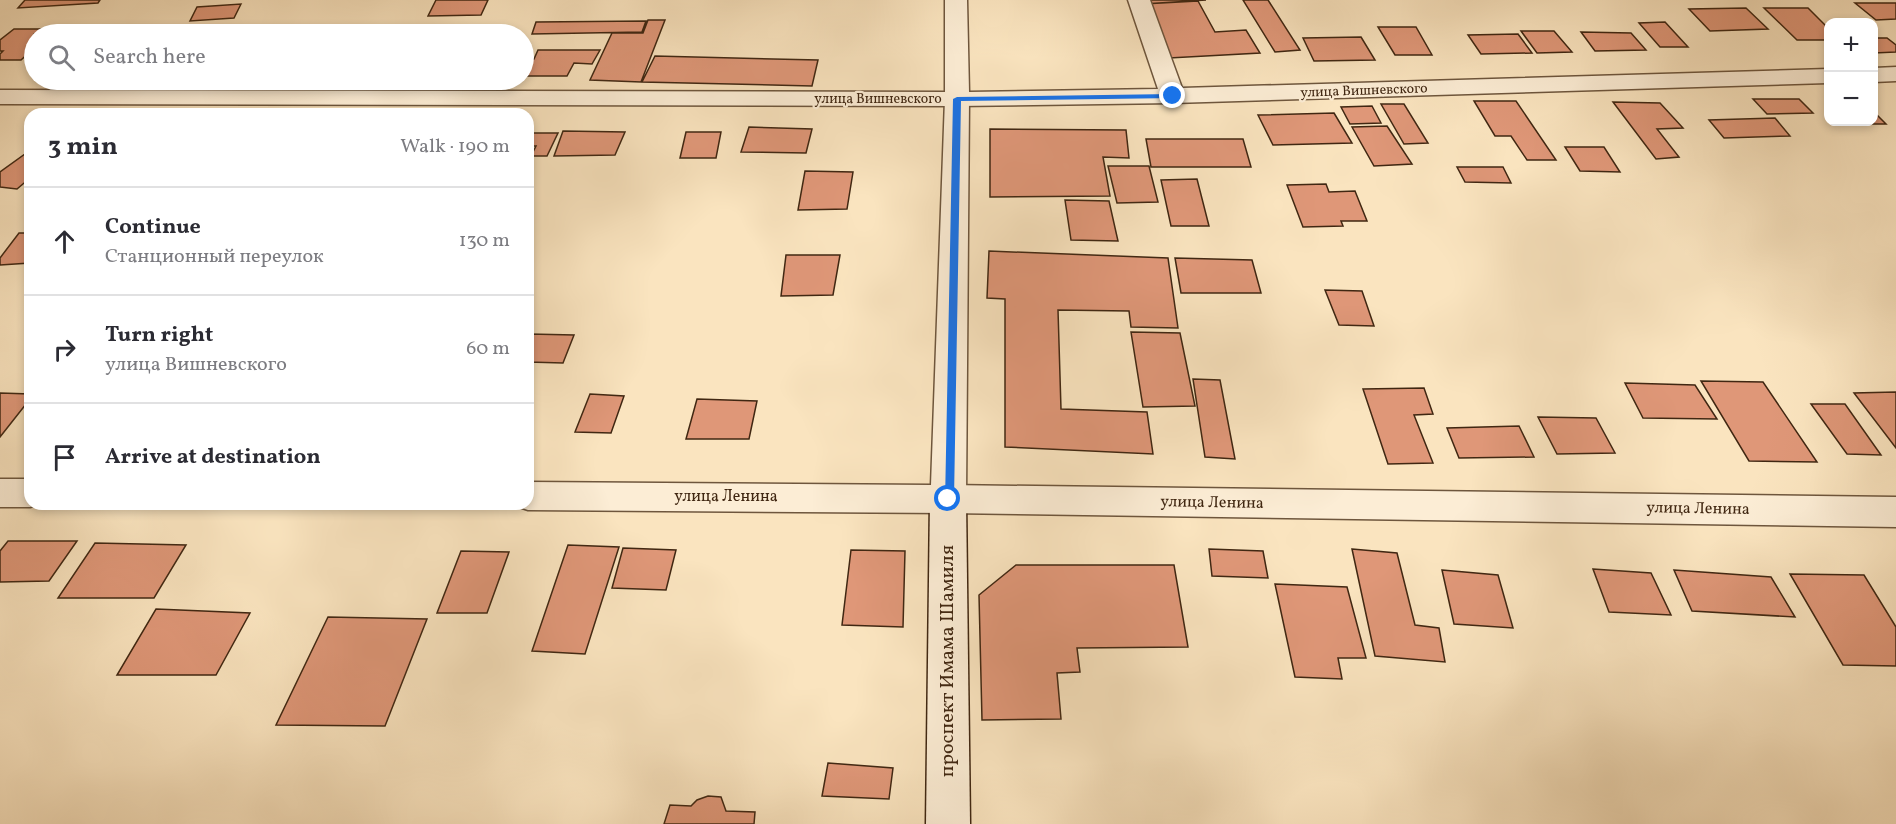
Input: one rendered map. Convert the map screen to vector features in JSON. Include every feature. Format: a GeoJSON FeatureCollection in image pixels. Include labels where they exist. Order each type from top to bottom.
{"type":"FeatureCollection","features":[{"type":"Feature","properties":{"kind":"street","name":"проспект Имама Шамиля"},"geometry":{"type":"LineString","coordinates":[[948,824],[948,499],[957,99],[956,0]]}},
{"type":"Feature","properties":{"kind":"street"},"geometry":{"type":"LineString","coordinates":[[1139,0],[1173,96]]}},
{"type":"Feature","properties":{"kind":"street"},"geometry":{"type":"LineString","coordinates":[[1878,75],[1896,74]]}},
{"type":"Feature","properties":{"kind":"street","name":"улица Вишневского"},"geometry":{"type":"LineString","coordinates":[[0,97],[957,99],[1173,96],[1824,76]]}},
{"type":"Feature","properties":{"kind":"street"},"geometry":{"type":"LineString","coordinates":[[0,493],[24,493]]}},
{"type":"Feature","properties":{"kind":"street","name":"улица Ленина"},"geometry":{"type":"LineString","coordinates":[[534,496],[948,499],[1896,512]]}},
{"type":"Feature","properties":{"kind":"building"},"geometry":{"type":"Polygon","coordinates":[[[25,0],[100,0],[98,3],[18,8],[25,0]]]}},
{"type":"Feature","properties":{"kind":"building"},"geometry":{"type":"Polygon","coordinates":[[[436,0],[488,0],[481,15],[428,16],[436,0]]]}},
{"type":"Feature","properties":{"kind":"building"},"geometry":{"type":"Polygon","coordinates":[[[1141,0],[1206,0],[1143,4],[1141,0]]]}},
{"type":"Feature","properties":{"kind":"building"},"geometry":{"type":"Polygon","coordinates":[[[1243,0],[1268,0],[1300,50],[1275,52],[1243,0]]]}},
{"type":"Feature","properties":{"kind":"building"},"geometry":{"type":"Polygon","coordinates":[[[1198,1],[1215,32],[1246,30],[1260,53],[1169,58],[1143,4],[1198,1]]]}},
{"type":"Feature","properties":{"kind":"building"},"geometry":{"type":"Polygon","coordinates":[[[1855,3],[1896,3],[1896,19],[1874,18],[1855,3]]]}},
{"type":"Feature","properties":{"kind":"building"},"geometry":{"type":"Polygon","coordinates":[[[241,4],[234,18],[190,21],[197,7],[241,4]]]}},
{"type":"Feature","properties":{"kind":"building"},"geometry":{"type":"Polygon","coordinates":[[[1746,8],[1768,29],[1710,31],[1689,9],[1746,8]]]}},
{"type":"Feature","properties":{"kind":"building"},"geometry":{"type":"Polygon","coordinates":[[[1764,8],[1808,8],[1824,24],[1824,40],[1797,40],[1764,8]]]}},
{"type":"Feature","properties":{"kind":"building"},"geometry":{"type":"Polygon","coordinates":[[[648,20],[665,20],[641,82],[590,80],[612,33],[643,33],[648,20]]]}},
{"type":"Feature","properties":{"kind":"building"},"geometry":{"type":"Polygon","coordinates":[[[646,21],[642,32],[534,34],[536,22],[646,21]]]}},
{"type":"Feature","properties":{"kind":"building"},"geometry":{"type":"Polygon","coordinates":[[[1665,22],[1688,47],[1660,47],[1639,23],[1665,22]]]}},
{"type":"Feature","properties":{"kind":"building"},"geometry":{"type":"Polygon","coordinates":[[[1378,27],[1416,27],[1432,55],[1395,55],[1378,27]]]}},
{"type":"Feature","properties":{"kind":"building"},"geometry":{"type":"Polygon","coordinates":[[[14,29],[24,29],[24,57],[21,60],[0,60],[0,54],[3,51],[0,51],[0,40],[14,29]]]}},
{"type":"Feature","properties":{"kind":"building"},"geometry":{"type":"Polygon","coordinates":[[[1521,31],[1554,31],[1572,52],[1537,53],[1521,31]]]}},
{"type":"Feature","properties":{"kind":"building"},"geometry":{"type":"Polygon","coordinates":[[[1581,32],[1631,33],[1646,50],[1595,51],[1581,32]]]}},
{"type":"Feature","properties":{"kind":"building"},"geometry":{"type":"Polygon","coordinates":[[[1518,34],[1532,53],[1481,54],[1468,35],[1518,34]]]}},
{"type":"Feature","properties":{"kind":"building"},"geometry":{"type":"Polygon","coordinates":[[[1361,37],[1375,60],[1314,61],[1303,38],[1361,37]]]}},
{"type":"Feature","properties":{"kind":"building"},"geometry":{"type":"Polygon","coordinates":[[[1878,38],[1887,38],[1896,45],[1896,52],[1878,53],[1878,38]]]}},
{"type":"Feature","properties":{"kind":"building"},"geometry":{"type":"Polygon","coordinates":[[[538,50],[600,50],[592,64],[574,63],[567,76],[534,76],[534,59],[538,50]]]}},
{"type":"Feature","properties":{"kind":"building"},"geometry":{"type":"Polygon","coordinates":[[[655,56],[818,60],[812,86],[642,82],[655,56]]]}},
{"type":"Feature","properties":{"kind":"building"},"geometry":{"type":"Polygon","coordinates":[[[1753,99],[1799,99],[1813,113],[1767,114],[1753,99]]]}},
{"type":"Feature","properties":{"kind":"building"},"geometry":{"type":"Polygon","coordinates":[[[1474,101],[1516,101],[1556,160],[1527,160],[1511,136],[1495,136],[1474,101]]]}},
{"type":"Feature","properties":{"kind":"building"},"geometry":{"type":"Polygon","coordinates":[[[1613,102],[1660,103],[1683,128],[1657,129],[1679,157],[1656,159],[1613,102]]]}},
{"type":"Feature","properties":{"kind":"building"},"geometry":{"type":"Polygon","coordinates":[[[1381,104],[1404,104],[1428,143],[1404,144],[1381,104]]]}},
{"type":"Feature","properties":{"kind":"building"},"geometry":{"type":"Polygon","coordinates":[[[1372,106],[1381,123],[1350,124],[1341,107],[1372,106]]]}},
{"type":"Feature","properties":{"kind":"building"},"geometry":{"type":"Polygon","coordinates":[[[1334,113],[1352,143],[1273,145],[1258,115],[1334,113]]]}},
{"type":"Feature","properties":{"kind":"building"},"geometry":{"type":"Polygon","coordinates":[[[1878,116],[1886,124],[1878,124],[1878,116]]]}},
{"type":"Feature","properties":{"kind":"building"},"geometry":{"type":"Polygon","coordinates":[[[1775,118],[1790,136],[1724,138],[1709,120],[1775,118]]]}},
{"type":"Feature","properties":{"kind":"building"},"geometry":{"type":"Polygon","coordinates":[[[1387,126],[1412,164],[1374,166],[1352,127],[1387,126]]]}},
{"type":"Feature","properties":{"kind":"building"},"geometry":{"type":"Polygon","coordinates":[[[749,127],[812,129],[806,153],[741,152],[749,127]]]}},
{"type":"Feature","properties":{"kind":"building"},"geometry":{"type":"Polygon","coordinates":[[[990,129],[1126,130],[1129,158],[1103,157],[1110,196],[990,197],[990,129]]]}},
{"type":"Feature","properties":{"kind":"building"},"geometry":{"type":"Polygon","coordinates":[[[563,131],[625,132],[615,155],[554,156],[563,131]]]}},
{"type":"Feature","properties":{"kind":"building"},"geometry":{"type":"Polygon","coordinates":[[[686,132],[721,132],[716,158],[680,158],[686,132]]]}},
{"type":"Feature","properties":{"kind":"building"},"geometry":{"type":"Polygon","coordinates":[[[534,133],[558,133],[547,156],[534,156],[536,146],[534,146],[534,133]]]}},
{"type":"Feature","properties":{"kind":"building"},"geometry":{"type":"Polygon","coordinates":[[[1146,139],[1243,139],[1251,167],[1151,167],[1146,139]]]}},
{"type":"Feature","properties":{"kind":"building"},"geometry":{"type":"Polygon","coordinates":[[[1565,147],[1604,147],[1620,172],[1580,171],[1565,147]]]}},
{"type":"Feature","properties":{"kind":"building"},"geometry":{"type":"Polygon","coordinates":[[[24,155],[24,183],[17,189],[0,187],[0,172],[24,155]]]}},
{"type":"Feature","properties":{"kind":"building"},"geometry":{"type":"Polygon","coordinates":[[[1108,166],[1149,166],[1158,202],[1117,203],[1108,166]]]}},
{"type":"Feature","properties":{"kind":"building"},"geometry":{"type":"Polygon","coordinates":[[[1457,167],[1503,167],[1511,183],[1465,182],[1457,167]]]}},
{"type":"Feature","properties":{"kind":"building"},"geometry":{"type":"Polygon","coordinates":[[[805,171],[853,172],[847,209],[798,210],[805,171]]]}},
{"type":"Feature","properties":{"kind":"building"},"geometry":{"type":"Polygon","coordinates":[[[1197,179],[1209,226],[1171,226],[1161,180],[1197,179]]]}},
{"type":"Feature","properties":{"kind":"building"},"geometry":{"type":"Polygon","coordinates":[[[1326,184],[1329,192],[1355,191],[1367,221],[1341,221],[1343,226],[1303,227],[1287,185],[1326,184]]]}},
{"type":"Feature","properties":{"kind":"building"},"geometry":{"type":"Polygon","coordinates":[[[1065,200],[1109,201],[1118,241],[1071,240],[1065,200]]]}},
{"type":"Feature","properties":{"kind":"building"},"geometry":{"type":"Polygon","coordinates":[[[19,233],[24,233],[24,263],[0,265],[0,258],[19,233]]]}},
{"type":"Feature","properties":{"kind":"building"},"geometry":{"type":"Polygon","coordinates":[[[989,251],[1168,258],[1178,328],[1131,327],[1129,311],[1058,310],[1061,409],[1147,412],[1153,454],[1005,447],[1005,299],[987,298],[989,251]]]}},
{"type":"Feature","properties":{"kind":"building"},"geometry":{"type":"Polygon","coordinates":[[[786,255],[840,255],[833,295],[781,296],[786,255]]]}},
{"type":"Feature","properties":{"kind":"building"},"geometry":{"type":"Polygon","coordinates":[[[1175,258],[1252,260],[1261,293],[1181,293],[1175,258]]]}},
{"type":"Feature","properties":{"kind":"building"},"geometry":{"type":"Polygon","coordinates":[[[1325,290],[1362,291],[1374,326],[1339,325],[1325,290]]]}},
{"type":"Feature","properties":{"kind":"building"},"geometry":{"type":"Polygon","coordinates":[[[1131,332],[1180,333],[1195,406],[1143,407],[1131,332]]]}},
{"type":"Feature","properties":{"kind":"building"},"geometry":{"type":"Polygon","coordinates":[[[534,334],[574,335],[563,363],[534,362],[534,334]]]}},
{"type":"Feature","properties":{"kind":"building"},"geometry":{"type":"Polygon","coordinates":[[[1193,379],[1220,380],[1235,459],[1205,457],[1193,379]]]}},
{"type":"Feature","properties":{"kind":"building"},"geometry":{"type":"Polygon","coordinates":[[[1701,381],[1763,382],[1817,462],[1749,461],[1701,381]]]}},
{"type":"Feature","properties":{"kind":"building"},"geometry":{"type":"Polygon","coordinates":[[[1625,383],[1695,385],[1717,419],[1643,418],[1625,383]]]}},
{"type":"Feature","properties":{"kind":"building"},"geometry":{"type":"Polygon","coordinates":[[[1424,388],[1433,414],[1414,415],[1433,463],[1388,464],[1363,389],[1424,388]]]}},
{"type":"Feature","properties":{"kind":"building"},"geometry":{"type":"Polygon","coordinates":[[[1896,392],[1896,448],[1854,393],[1896,392]]]}},
{"type":"Feature","properties":{"kind":"building"},"geometry":{"type":"Polygon","coordinates":[[[0,393],[24,394],[24,407],[0,437],[0,393]]]}},
{"type":"Feature","properties":{"kind":"building"},"geometry":{"type":"Polygon","coordinates":[[[590,394],[624,396],[611,433],[575,432],[590,394]]]}},
{"type":"Feature","properties":{"kind":"building"},"geometry":{"type":"Polygon","coordinates":[[[697,399],[757,401],[749,439],[686,439],[697,399]]]}},
{"type":"Feature","properties":{"kind":"building"},"geometry":{"type":"Polygon","coordinates":[[[1811,404],[1845,404],[1881,455],[1847,454],[1811,404]]]}},
{"type":"Feature","properties":{"kind":"building"},"geometry":{"type":"Polygon","coordinates":[[[1538,417],[1596,418],[1615,453],[1557,454],[1538,417]]]}},
{"type":"Feature","properties":{"kind":"building"},"geometry":{"type":"Polygon","coordinates":[[[1519,426],[1534,457],[1459,458],[1447,428],[1519,426]]]}},
{"type":"Feature","properties":{"kind":"building"},"geometry":{"type":"Polygon","coordinates":[[[8,541],[77,541],[49,581],[0,582],[0,551],[8,541]]]}},
{"type":"Feature","properties":{"kind":"building"},"geometry":{"type":"Polygon","coordinates":[[[95,543],[186,545],[154,598],[58,598],[95,543]]]}},
{"type":"Feature","properties":{"kind":"building"},"geometry":{"type":"Polygon","coordinates":[[[568,545],[619,547],[585,654],[532,651],[568,545]]]}},
{"type":"Feature","properties":{"kind":"building"},"geometry":{"type":"Polygon","coordinates":[[[623,548],[676,550],[666,590],[612,588],[623,548]]]}},
{"type":"Feature","properties":{"kind":"building"},"geometry":{"type":"Polygon","coordinates":[[[1209,549],[1263,551],[1268,578],[1212,576],[1209,549]]]}},
{"type":"Feature","properties":{"kind":"building"},"geometry":{"type":"Polygon","coordinates":[[[1352,549],[1397,553],[1415,625],[1439,628],[1445,662],[1375,656],[1352,549]]]}},
{"type":"Feature","properties":{"kind":"building"},"geometry":{"type":"Polygon","coordinates":[[[851,550],[905,551],[903,627],[842,625],[851,550]]]}},
{"type":"Feature","properties":{"kind":"building"},"geometry":{"type":"Polygon","coordinates":[[[461,551],[509,552],[487,613],[437,613],[461,551]]]}},
{"type":"Feature","properties":{"kind":"building"},"geometry":{"type":"Polygon","coordinates":[[[1016,565],[1174,565],[1188,647],[1077,648],[1080,672],[1057,673],[1061,719],[982,720],[979,595],[1016,565]]]}},
{"type":"Feature","properties":{"kind":"building"},"geometry":{"type":"Polygon","coordinates":[[[1593,569],[1651,573],[1671,615],[1609,612],[1593,569]]]}},
{"type":"Feature","properties":{"kind":"building"},"geometry":{"type":"Polygon","coordinates":[[[1442,570],[1498,575],[1513,628],[1454,624],[1442,570]]]}},
{"type":"Feature","properties":{"kind":"building"},"geometry":{"type":"Polygon","coordinates":[[[1674,570],[1771,577],[1795,617],[1692,611],[1674,570]]]}},
{"type":"Feature","properties":{"kind":"building"},"geometry":{"type":"Polygon","coordinates":[[[1790,574],[1864,575],[1896,627],[1896,666],[1843,665],[1790,574]]]}},
{"type":"Feature","properties":{"kind":"building"},"geometry":{"type":"Polygon","coordinates":[[[1275,584],[1347,587],[1366,658],[1338,658],[1342,679],[1295,677],[1275,584]]]}},
{"type":"Feature","properties":{"kind":"building"},"geometry":{"type":"Polygon","coordinates":[[[156,609],[250,613],[216,675],[117,675],[156,609]]]}},
{"type":"Feature","properties":{"kind":"building"},"geometry":{"type":"Polygon","coordinates":[[[328,617],[427,619],[385,726],[276,725],[328,617]]]}},
{"type":"Feature","properties":{"kind":"building"},"geometry":{"type":"Polygon","coordinates":[[[828,763],[893,768],[889,799],[822,796],[828,763]]]}},
{"type":"Feature","properties":{"kind":"building"},"geometry":{"type":"Polygon","coordinates":[[[708,796],[721,797],[726,811],[755,812],[754,824],[664,824],[670,805],[691,806],[697,800],[708,796]]]}},
{"type":"Feature","properties":{"kind":"route"},"geometry":{"type":"LineString","coordinates":[[948,499],[957,99],[1173,96]]}}]}
